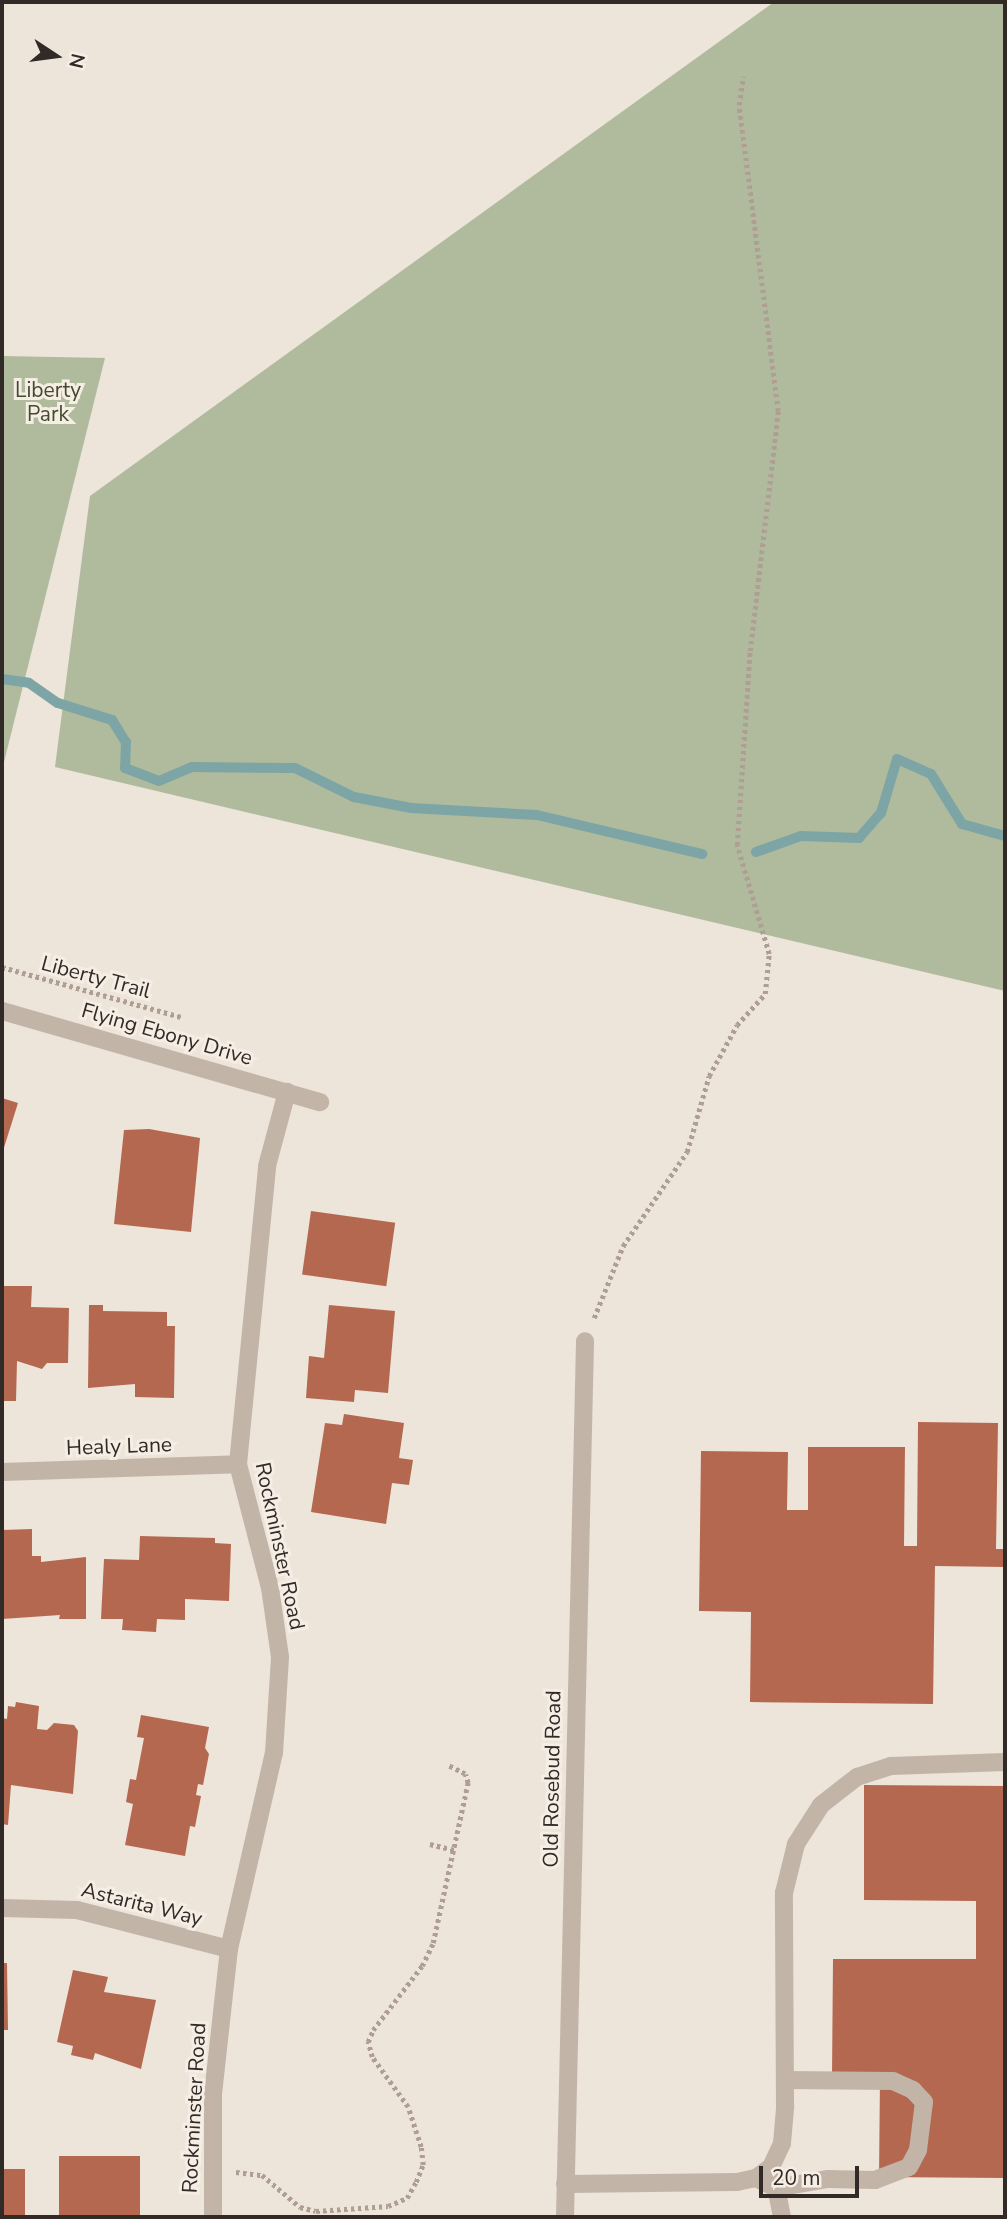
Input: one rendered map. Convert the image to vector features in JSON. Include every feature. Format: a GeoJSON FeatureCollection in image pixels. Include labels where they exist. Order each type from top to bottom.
{"type":"FeatureCollection","features":[{"type":"Feature","properties":{"kind":"street","name":"Flying Ebony Drive"},"geometry":{"type":"LineString","coordinates":[[2,1011],[320,1102]]}},
{"type":"Feature","properties":{"kind":"street","name":"Rockminster Road"},"geometry":{"type":"LineString","coordinates":[[213,2217],[210,2173],[229,1949],[274,1753],[280,1657],[270,1588],[238,1464],[267,1166],[287,1092]]}},
{"type":"Feature","properties":{"kind":"street","name":"Old Rosebud Road"},"geometry":{"type":"LineString","coordinates":[[565,2217],[585,1341]]}},
{"type":"Feature","properties":{"kind":"street","name":"Healy Lane"},"geometry":{"type":"LineString","coordinates":[[2,1472],[238,1464]]}},
{"type":"Feature","properties":{"kind":"street"},"geometry":{"type":"LineString","coordinates":[[757,2179],[771,2167],[782,2143],[785,2080],[784,1893],[796,1844],[821,1805],[857,1777],[891,1766],[1005,1762]]}},
{"type":"Feature","properties":{"kind":"street","name":"Astarita Way"},"geometry":{"type":"LineString","coordinates":[[2,1908],[77,1910],[229,1949]]}},
{"type":"Feature","properties":{"kind":"street"},"geometry":{"type":"LineString","coordinates":[[565,2184],[757,2179],[776,2188],[895,2175],[909,2167],[925,2122],[924,2102],[893,2081],[785,2080]]}},
{"type":"Feature","properties":{"kind":"street"},"geometry":{"type":"LineString","coordinates":[[771,2167],[782,2217]]}},
{"type":"Feature","properties":{"kind":"path"},"geometry":{"type":"LineString","coordinates":[[585,1341],[623,1246],[687,1152],[709,1076],[737,1025],[765,993],[769,954],[737,845],[750,651],[778,411],[739,106],[743,76]]}},
{"type":"Feature","properties":{"kind":"path","name":"Liberty Trail"},"geometry":{"type":"LineString","coordinates":[[2,967],[181,1017]]}},
{"type":"Feature","properties":{"kind":"path"},"geometry":{"type":"LineString","coordinates":[[210,2173],[262,2175],[300,2207],[316,2211],[388,2206],[407,2198],[423,2165],[422,2147],[408,2107],[372,2057],[368,2042],[373,2030],[422,1966],[433,1942],[468,1783],[465,1774],[447,1765]]}},
{"type":"Feature","properties":{"kind":"path"},"geometry":{"type":"LineString","coordinates":[[430,1844],[454,1850]]}},
{"type":"Feature","properties":{"kind":"green space"},"geometry":{"type":"Polygon","coordinates":[[[774,2],[1005,2],[1005,991],[55,767],[90,496],[774,2]]]}},
{"type":"Feature","properties":{"kind":"green space","name":"Liberty Park"},"geometry":{"type":"Polygon","coordinates":[[[2,356],[105,358],[2,770],[2,356]]]}},
{"type":"Feature","properties":{"kind":"building"},"geometry":{"type":"Polygon","coordinates":[[[2,1098],[18,1103],[2,1154],[2,1098]]]}},
{"type":"Feature","properties":{"kind":"building"},"geometry":{"type":"Polygon","coordinates":[[[149,1129],[200,1138],[191,1232],[114,1224],[124,1130],[149,1129]]]}},
{"type":"Feature","properties":{"kind":"building"},"geometry":{"type":"Polygon","coordinates":[[[311,1211],[395,1223],[386,1286],[302,1274],[311,1211]]]}},
{"type":"Feature","properties":{"kind":"building"},"geometry":{"type":"Polygon","coordinates":[[[2,1286],[32,1286],[31,1307],[69,1308],[68,1363],[47,1363],[42,1369],[17,1361],[16,1401],[2,1401],[2,1286]]]}},
{"type":"Feature","properties":{"kind":"building"},"geometry":{"type":"Polygon","coordinates":[[[89,1305],[103,1305],[103,1311],[167,1312],[167,1326],[175,1326],[174,1398],[135,1397],[135,1384],[88,1388],[89,1305]]]}},
{"type":"Feature","properties":{"kind":"building"},"geometry":{"type":"Polygon","coordinates":[[[329,1305],[395,1311],[388,1393],[355,1390],[354,1402],[306,1398],[309,1356],[324,1358],[329,1305]]]}},
{"type":"Feature","properties":{"kind":"building"},"geometry":{"type":"Polygon","coordinates":[[[344,1414],[404,1423],[399,1458],[413,1460],[409,1485],[392,1483],[386,1524],[311,1512],[325,1423],[342,1425],[344,1414]]]}},
{"type":"Feature","properties":{"kind":"building"},"geometry":{"type":"Polygon","coordinates":[[[918,1422],[998,1423],[996,1549],[1005,1549],[1005,1567],[935,1566],[933,1704],[750,1702],[751,1612],[699,1611],[701,1451],[788,1452],[787,1510],[808,1510],[808,1447],[905,1447],[904,1546],[917,1546],[918,1422]]]}},
{"type":"Feature","properties":{"kind":"building"},"geometry":{"type":"Polygon","coordinates":[[[32,1529],[32,1556],[41,1556],[41,1562],[86,1557],[86,1619],[59,1619],[60,1615],[2,1619],[2,1530],[32,1529]]]}},
{"type":"Feature","properties":{"kind":"building"},"geometry":{"type":"Polygon","coordinates":[[[140,1536],[215,1538],[215,1543],[231,1544],[229,1601],[185,1599],[185,1620],[157,1619],[156,1632],[122,1630],[123,1619],[101,1619],[104,1559],[139,1560],[140,1536]]]}},
{"type":"Feature","properties":{"kind":"building"},"geometry":{"type":"Polygon","coordinates":[[[16,1702],[39,1706],[37,1729],[47,1730],[54,1723],[74,1725],[78,1731],[73,1794],[11,1785],[8,1825],[2,1824],[2,1718],[7,1719],[8,1706],[15,1707],[16,1702]]]}},
{"type":"Feature","properties":{"kind":"building"},"geometry":{"type":"Polygon","coordinates":[[[141,1715],[209,1727],[205,1748],[209,1754],[203,1785],[198,1784],[196,1795],[201,1796],[195,1827],[190,1826],[185,1856],[125,1845],[133,1804],[126,1802],[130,1779],[136,1780],[144,1738],[137,1737],[141,1715]]]}},
{"type":"Feature","properties":{"kind":"building"},"geometry":{"type":"Polygon","coordinates":[[[864,1785],[1005,1786],[1005,2178],[879,2177],[880,2077],[832,2076],[833,1959],[976,1959],[976,1901],[864,1900],[864,1785]]]}},
{"type":"Feature","properties":{"kind":"building"},"geometry":{"type":"Polygon","coordinates":[[[2,1963],[7,1963],[8,2030],[2,2030],[2,1963]]]}},
{"type":"Feature","properties":{"kind":"building"},"geometry":{"type":"Polygon","coordinates":[[[73,1970],[108,1977],[104,1992],[156,2000],[141,2069],[95,2053],[93,2060],[71,2055],[73,2046],[57,2042],[73,1970]]]}},
{"type":"Feature","properties":{"kind":"building"},"geometry":{"type":"Polygon","coordinates":[[[59,2156],[140,2156],[140,2217],[59,2217],[59,2156]]]}},
{"type":"Feature","properties":{"kind":"building"},"geometry":{"type":"Polygon","coordinates":[[[2,2169],[25,2169],[25,2217],[2,2217],[2,2169]]]}},
{"type":"Feature","properties":{"kind":"waterway"},"geometry":{"type":"LineString","coordinates":[[2,679],[29,683],[58,703],[112,720],[126,742],[125,768],[159,781],[192,767],[295,768],[354,797],[411,808],[537,815],[702,854]]}},
{"type":"Feature","properties":{"kind":"waterway"},"geometry":{"type":"LineString","coordinates":[[756,852],[801,836],[859,838],[881,813],[897,759],[931,774],[962,824],[1005,836]]}}]}
